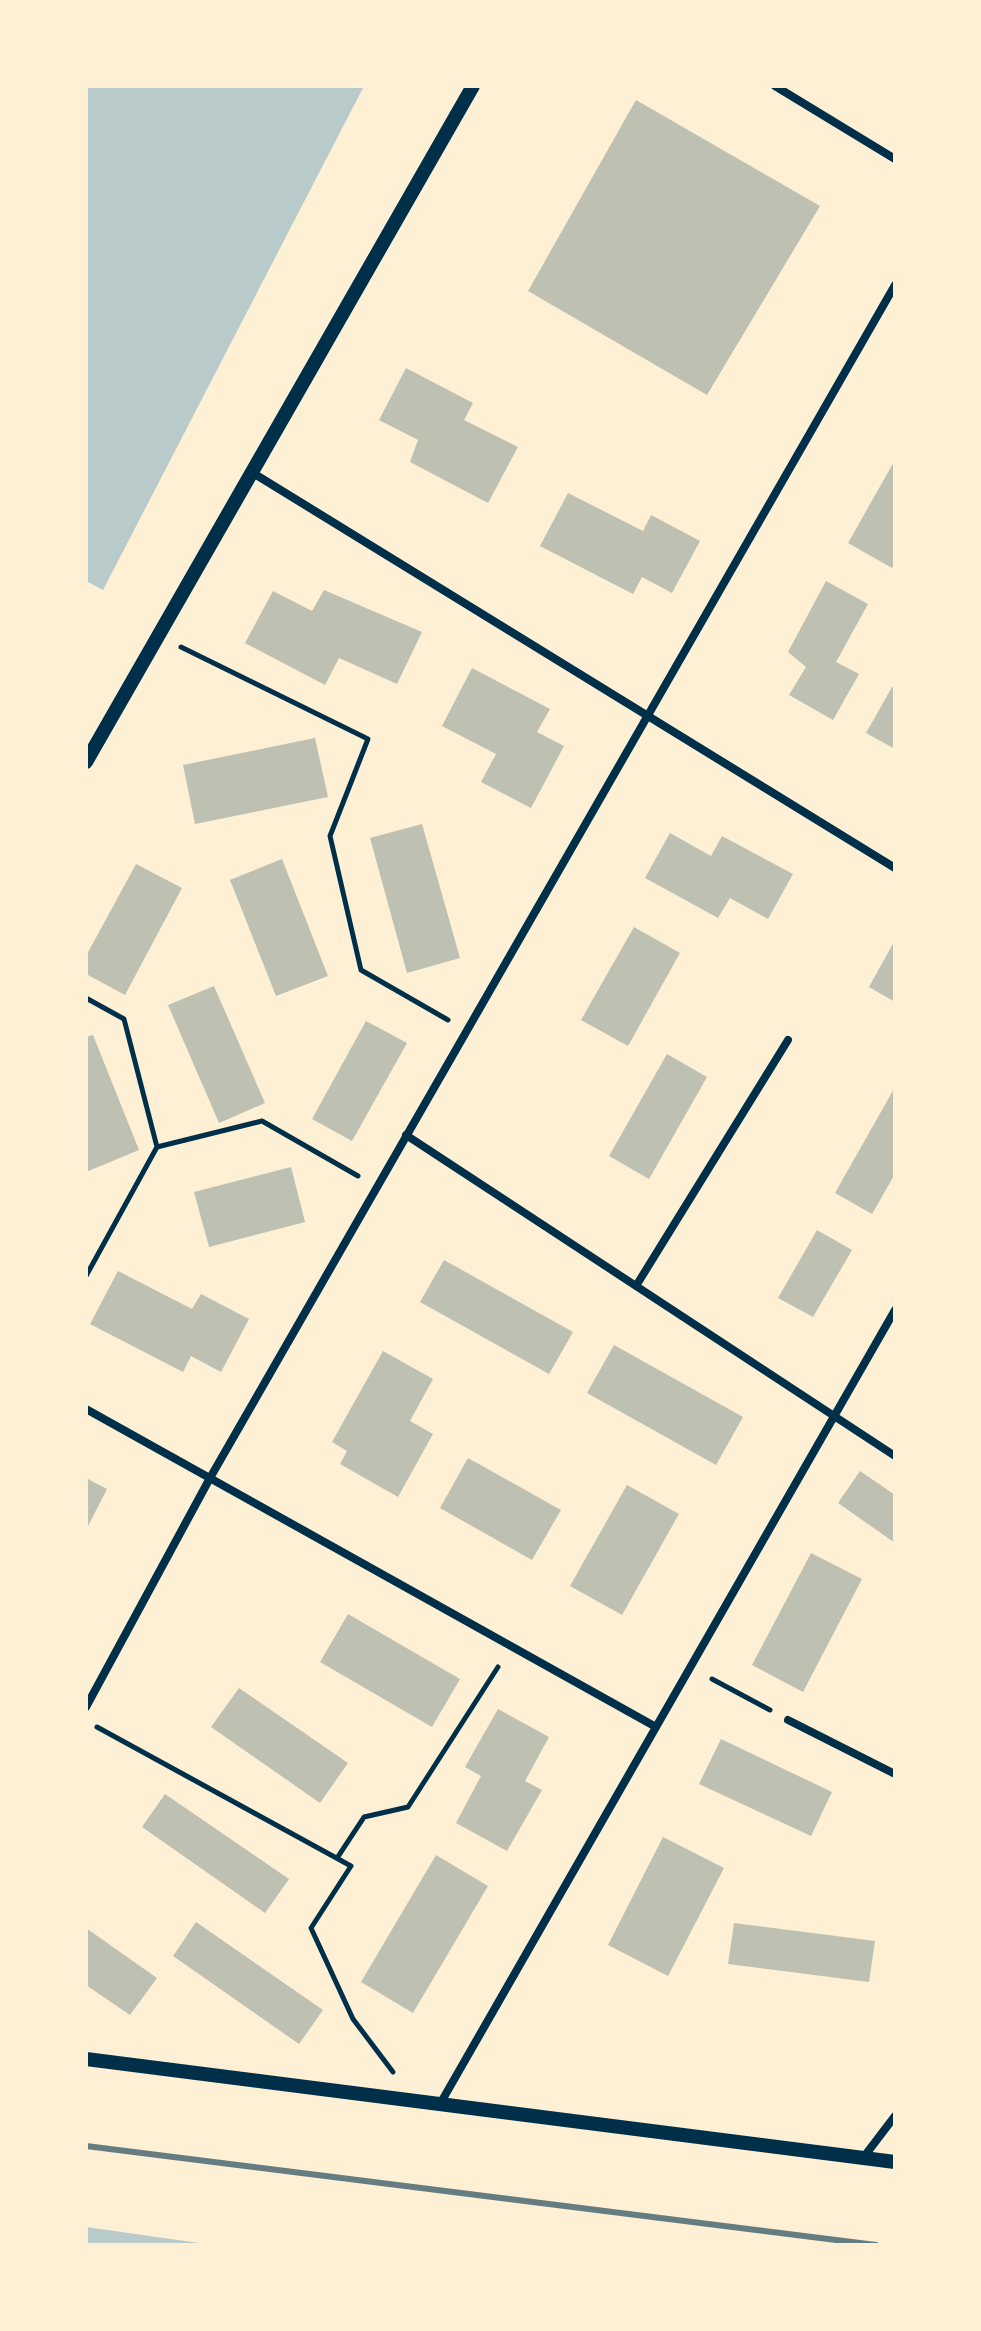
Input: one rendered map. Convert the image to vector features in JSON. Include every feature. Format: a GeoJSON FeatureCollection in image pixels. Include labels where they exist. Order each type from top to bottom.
{"type":"FeatureCollection","features":[{"type":"Feature","properties":{"kind":"street"},"geometry":{"type":"LineString","coordinates":[[86,762],[473,86]]}},
{"type":"Feature","properties":{"kind":"street"},"geometry":{"type":"LineString","coordinates":[[775,86],[895,159]]}},
{"type":"Feature","properties":{"kind":"street"},"geometry":{"type":"LineString","coordinates":[[86,1707],[210,1478],[376,1186],[895,285]]}},
{"type":"Feature","properties":{"kind":"street"},"geometry":{"type":"LineString","coordinates":[[253,473],[895,868]]}},
{"type":"Feature","properties":{"kind":"street"},"geometry":{"type":"LineString","coordinates":[[636,1286],[788,1040]]}},
{"type":"Feature","properties":{"kind":"street"},"geometry":{"type":"LineString","coordinates":[[406,1135],[895,1456]]}},
{"type":"Feature","properties":{"kind":"street"},"geometry":{"type":"LineString","coordinates":[[440,2104],[895,1310]]}},
{"type":"Feature","properties":{"kind":"street"},"geometry":{"type":"LineString","coordinates":[[86,1409],[656,1727]]}},
{"type":"Feature","properties":{"kind":"street"},"geometry":{"type":"LineString","coordinates":[[788,1720],[895,1774]]}},
{"type":"Feature","properties":{"kind":"street"},"geometry":{"type":"LineString","coordinates":[[86,2059],[895,2162]]}},
{"type":"Feature","properties":{"kind":"street"},"geometry":{"type":"LineString","coordinates":[[863,2158],[895,2116]]}},
{"type":"Feature","properties":{"kind":"path"},"geometry":{"type":"LineString","coordinates":[[158,636],[368,739],[330,836],[361,970],[466,1031]]}},
{"type":"Feature","properties":{"kind":"path"},"geometry":{"type":"LineString","coordinates":[[86,998],[124,1019],[157,1147],[86,1276]]}},
{"type":"Feature","properties":{"kind":"path"},"geometry":{"type":"LineString","coordinates":[[157,1147],[262,1121],[376,1186]]}},
{"type":"Feature","properties":{"kind":"path"},"geometry":{"type":"LineString","coordinates":[[337,1858],[364,1817],[408,1807],[511,1646]]}},
{"type":"Feature","properties":{"kind":"path"},"geometry":{"type":"LineString","coordinates":[[691,1667],[788,1720]]}},
{"type":"Feature","properties":{"kind":"path"},"geometry":{"type":"LineString","coordinates":[[86,1721],[351,1866],[311,1928],[353,2019],[415,2101]]}},
{"type":"Feature","properties":{"kind":"shaded area"},"geometry":{"type":"Polygon","coordinates":[[[86,86],[364,86],[103,590],[86,581],[86,86]]]}},
{"type":"Feature","properties":{"kind":"shaded area"},"geometry":{"type":"Polygon","coordinates":[[[86,2227],[213,2245],[86,2245],[86,2227]]]}},
{"type":"Feature","properties":{"kind":"building"},"geometry":{"type":"Polygon","coordinates":[[[636,100],[820,206],[707,395],[528,291],[636,100]]]}},
{"type":"Feature","properties":{"kind":"building"},"geometry":{"type":"Polygon","coordinates":[[[406,368],[473,403],[464,420],[518,447],[488,503],[410,462],[418,440],[379,420],[406,368]]]}},
{"type":"Feature","properties":{"kind":"building"},"geometry":{"type":"Polygon","coordinates":[[[895,460],[895,563],[892,568],[848,543],[895,460]]]}},
{"type":"Feature","properties":{"kind":"building"},"geometry":{"type":"Polygon","coordinates":[[[568,493],[643,531],[651,515],[700,541],[672,593],[642,577],[633,594],[540,546],[568,493]]]}},
{"type":"Feature","properties":{"kind":"building"},"geometry":{"type":"Polygon","coordinates":[[[826,581],[868,604],[836,662],[859,674],[833,720],[789,695],[806,667],[788,652],[826,581]]]}},
{"type":"Feature","properties":{"kind":"building"},"geometry":{"type":"Polygon","coordinates":[[[324,590],[422,632],[397,684],[339,658],[325,685],[245,643],[273,591],[312,611],[324,590]]]}},
{"type":"Feature","properties":{"kind":"building"},"geometry":{"type":"Polygon","coordinates":[[[472,668],[550,709],[537,732],[564,746],[531,808],[481,782],[496,754],[442,726],[472,668]]]}},
{"type":"Feature","properties":{"kind":"building"},"geometry":{"type":"Polygon","coordinates":[[[892,687],[895,688],[895,749],[866,733],[892,687]]]}},
{"type":"Feature","properties":{"kind":"building"},"geometry":{"type":"Polygon","coordinates":[[[315,738],[328,797],[195,824],[183,765],[315,738]]]}},
{"type":"Feature","properties":{"kind":"building"},"geometry":{"type":"Polygon","coordinates":[[[422,824],[460,958],[407,973],[370,838],[422,824]]]}},
{"type":"Feature","properties":{"kind":"building"},"geometry":{"type":"Polygon","coordinates":[[[670,833],[711,856],[722,836],[793,874],[768,919],[730,898],[718,918],[645,878],[670,833]]]}},
{"type":"Feature","properties":{"kind":"building"},"geometry":{"type":"Polygon","coordinates":[[[282,859],[328,976],[276,996],[230,880],[282,859]]]}},
{"type":"Feature","properties":{"kind":"building"},"geometry":{"type":"Polygon","coordinates":[[[136,864],[182,888],[125,995],[86,974],[86,956],[136,864]]]}},
{"type":"Feature","properties":{"kind":"building"},"geometry":{"type":"Polygon","coordinates":[[[634,927],[680,953],[628,1046],[581,1020],[634,927]]]}},
{"type":"Feature","properties":{"kind":"building"},"geometry":{"type":"Polygon","coordinates":[[[895,940],[895,1002],[869,987],[895,940]]]}},
{"type":"Feature","properties":{"kind":"building"},"geometry":{"type":"Polygon","coordinates":[[[214,986],[265,1103],[219,1123],[168,1005],[214,986]]]}},
{"type":"Feature","properties":{"kind":"building"},"geometry":{"type":"Polygon","coordinates":[[[366,1021],[407,1043],[352,1141],[312,1119],[366,1021]]]}},
{"type":"Feature","properties":{"kind":"building"},"geometry":{"type":"Polygon","coordinates":[[[93,1035],[139,1150],[86,1172],[86,1037],[93,1035]]]}},
{"type":"Feature","properties":{"kind":"building"},"geometry":{"type":"Polygon","coordinates":[[[667,1054],[707,1077],[649,1179],[609,1156],[667,1054]]]}},
{"type":"Feature","properties":{"kind":"building"},"geometry":{"type":"Polygon","coordinates":[[[895,1087],[895,1174],[872,1214],[835,1193],[895,1087]]]}},
{"type":"Feature","properties":{"kind":"building"},"geometry":{"type":"Polygon","coordinates":[[[291,1167],[305,1222],[209,1247],[194,1192],[291,1167]]]}},
{"type":"Feature","properties":{"kind":"building"},"geometry":{"type":"Polygon","coordinates":[[[817,1230],[852,1250],[813,1317],[778,1298],[817,1230]]]}},
{"type":"Feature","properties":{"kind":"building"},"geometry":{"type":"Polygon","coordinates":[[[444,1260],[573,1332],[549,1374],[420,1302],[444,1260]]]}},
{"type":"Feature","properties":{"kind":"building"},"geometry":{"type":"Polygon","coordinates":[[[118,1271],[192,1309],[201,1294],[249,1319],[221,1372],[191,1356],[183,1372],[90,1324],[118,1271]]]}},
{"type":"Feature","properties":{"kind":"building"},"geometry":{"type":"Polygon","coordinates":[[[614,1345],[743,1417],[716,1465],[587,1393],[614,1345]]]}},
{"type":"Feature","properties":{"kind":"building"},"geometry":{"type":"Polygon","coordinates":[[[383,1351],[433,1379],[410,1421],[433,1434],[398,1497],[340,1464],[347,1451],[332,1442],[383,1351]]]}},
{"type":"Feature","properties":{"kind":"building"},"geometry":{"type":"Polygon","coordinates":[[[468,1458],[561,1510],[532,1560],[440,1508],[468,1458]]]}},
{"type":"Feature","properties":{"kind":"building"},"geometry":{"type":"Polygon","coordinates":[[[860,1471],[895,1495],[895,1543],[838,1503],[860,1471]]]}},
{"type":"Feature","properties":{"kind":"building"},"geometry":{"type":"Polygon","coordinates":[[[86,1478],[107,1489],[86,1530],[86,1478]]]}},
{"type":"Feature","properties":{"kind":"building"},"geometry":{"type":"Polygon","coordinates":[[[627,1485],[679,1514],[622,1615],[570,1586],[627,1485]]]}},
{"type":"Feature","properties":{"kind":"building"},"geometry":{"type":"Polygon","coordinates":[[[811,1553],[862,1579],[803,1692],[752,1665],[811,1553]]]}},
{"type":"Feature","properties":{"kind":"building"},"geometry":{"type":"Polygon","coordinates":[[[348,1614],[460,1679],[432,1727],[320,1662],[348,1614]]]}},
{"type":"Feature","properties":{"kind":"building"},"geometry":{"type":"Polygon","coordinates":[[[239,1688],[348,1763],[320,1803],[211,1727],[239,1688]]]}},
{"type":"Feature","properties":{"kind":"building"},"geometry":{"type":"Polygon","coordinates":[[[498,1709],[549,1737],[525,1781],[542,1790],[507,1851],[456,1823],[481,1776],[465,1767],[498,1709]]]}},
{"type":"Feature","properties":{"kind":"building"},"geometry":{"type":"Polygon","coordinates":[[[721,1739],[832,1792],[811,1836],[699,1784],[721,1739]]]}},
{"type":"Feature","properties":{"kind":"building"},"geometry":{"type":"Polygon","coordinates":[[[165,1794],[289,1879],[265,1913],[142,1827],[165,1794]]]}},
{"type":"Feature","properties":{"kind":"building"},"geometry":{"type":"Polygon","coordinates":[[[663,1837],[724,1868],[668,1976],[608,1945],[663,1837]]]}},
{"type":"Feature","properties":{"kind":"building"},"geometry":{"type":"Polygon","coordinates":[[[436,1855],[488,1886],[413,2013],[361,1982],[436,1855]]]}},
{"type":"Feature","properties":{"kind":"building"},"geometry":{"type":"Polygon","coordinates":[[[196,1922],[323,2010],[299,2044],[173,1956],[196,1922]]]}},
{"type":"Feature","properties":{"kind":"building"},"geometry":{"type":"Polygon","coordinates":[[[734,1923],[875,1941],[869,1982],[728,1964],[734,1923]]]}},
{"type":"Feature","properties":{"kind":"building"},"geometry":{"type":"Polygon","coordinates":[[[86,1928],[157,1978],[130,2015],[86,1985],[86,1928]]]}},
{"type":"Feature","properties":{"kind":"railway"},"geometry":{"type":"LineString","coordinates":[[86,2146],[876,2245]]}}]}
